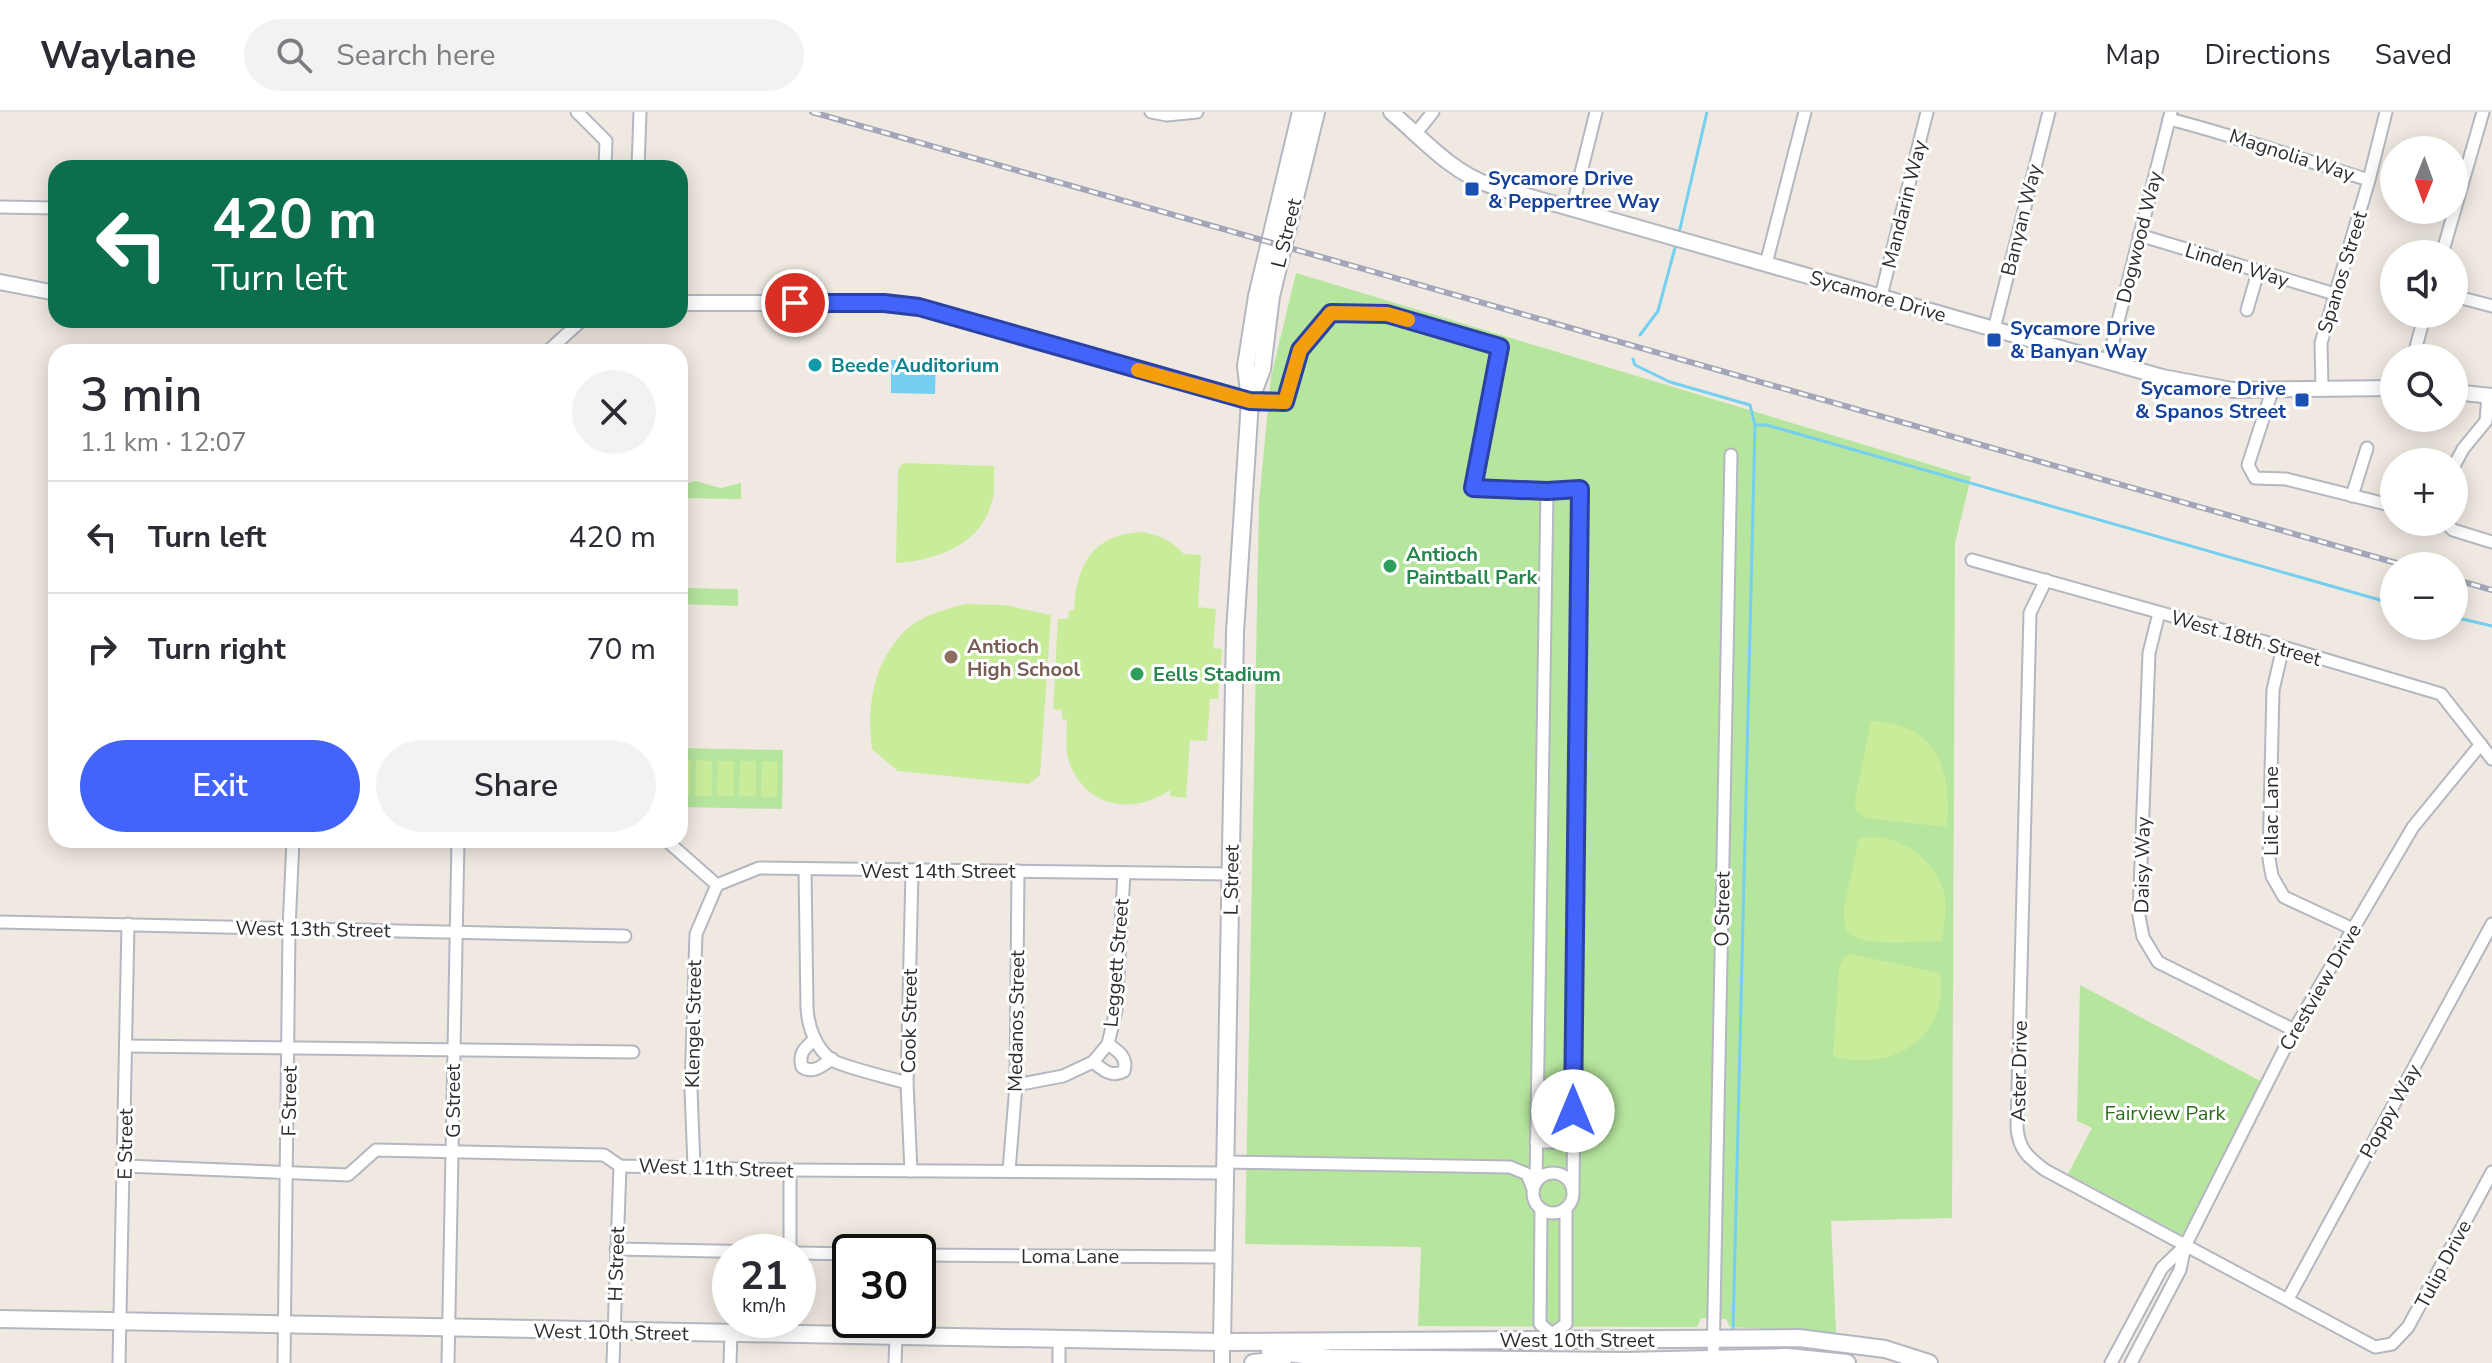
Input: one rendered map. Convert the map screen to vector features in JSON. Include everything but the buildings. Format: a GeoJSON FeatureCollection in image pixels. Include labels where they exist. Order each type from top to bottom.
{"type":"FeatureCollection","features":[{"type":"Feature","properties":{"kind":"main road","name":"L Street"},"geometry":{"type":"LineString","coordinates":[[1222,1342],[1235,632],[1250,401],[1246,366],[1257,296],[1301,112]]}},
{"type":"Feature","properties":{"kind":"main road","name":"L Street"},"geometry":{"type":"LineString","coordinates":[[1250,401],[1262,369],[1271,296],[1316,112]]}},
{"type":"Feature","properties":{"kind":"main road","name":"West 10th Street"},"geometry":{"type":"LineString","coordinates":[[0,1319],[712,1333]]}},
{"type":"Feature","properties":{"kind":"main road","name":"West 10th Street"},"geometry":{"type":"LineString","coordinates":[[896,1338],[1222,1342],[1552,1337],[1825,1340],[1885,1349],[1929,1363]]}},
{"type":"Feature","properties":{"kind":"main road","name":"West 10th Street"},"geometry":{"type":"LineString","coordinates":[[1222,1342],[1240,1348],[1329,1358],[1713,1361],[1787,1357],[1847,1363]]}},
{"type":"Feature","properties":{"kind":"main road"},"geometry":{"type":"LineString","coordinates":[[1253,1363],[1261,1360],[1329,1358]]}},
{"type":"Feature","properties":{"kind":"street"},"geometry":{"type":"LineString","coordinates":[[577,112],[606,141],[605,160]]}},
{"type":"Feature","properties":{"kind":"street"},"geometry":{"type":"LineString","coordinates":[[638,160],[640,112]]}},
{"type":"Feature","properties":{"kind":"street"},"geometry":{"type":"LineString","coordinates":[[1151,112],[1167,115],[1197,112]]}},
{"type":"Feature","properties":{"kind":"street","name":"Sycamore Drive"},"geometry":{"type":"LineString","coordinates":[[1391,112],[1448,162],[1476,180],[2178,381],[2232,390],[2380,388]]}},
{"type":"Feature","properties":{"kind":"street"},"geometry":{"type":"LineString","coordinates":[[1416,133],[1433,112]]}},
{"type":"Feature","properties":{"kind":"street"},"geometry":{"type":"LineString","coordinates":[[1572,209],[1596,112]]}},
{"type":"Feature","properties":{"kind":"street"},"geometry":{"type":"LineString","coordinates":[[1766,264],[1805,112]]}},
{"type":"Feature","properties":{"kind":"street","name":"Mandarin Way"},"geometry":{"type":"LineString","coordinates":[[1881,296],[1927,112]]}},
{"type":"Feature","properties":{"kind":"street","name":"Banyan Way"},"geometry":{"type":"LineString","coordinates":[[1994,329],[2049,112]]}},
{"type":"Feature","properties":{"kind":"street","name":"Spanos Street"},"geometry":{"type":"LineString","coordinates":[[2322,387],[2321,343],[2386,112]]}},
{"type":"Feature","properties":{"kind":"street"},"geometry":{"type":"LineString","coordinates":[[2446,240],[2483,112]]}},
{"type":"Feature","properties":{"kind":"street","name":"Magnolia Way"},"geometry":{"type":"LineString","coordinates":[[2170,116],[2369,180]]}},
{"type":"Feature","properties":{"kind":"street","name":"Dogwood Way"},"geometry":{"type":"LineString","coordinates":[[2108,361],[2170,116]]}},
{"type":"Feature","properties":{"kind":"street"},"geometry":{"type":"LineString","coordinates":[[0,207],[48,208]]}},
{"type":"Feature","properties":{"kind":"street","name":"Linden Way"},"geometry":{"type":"LineString","coordinates":[[2139,235],[2335,294]]}},
{"type":"Feature","properties":{"kind":"street"},"geometry":{"type":"LineString","coordinates":[[2247,310],[2258,272]]}},
{"type":"Feature","properties":{"kind":"street"},"geometry":{"type":"LineString","coordinates":[[0,282],[48,291]]}},
{"type":"Feature","properties":{"kind":"street"},"geometry":{"type":"LineString","coordinates":[[2468,300],[2492,306]]}},
{"type":"Feature","properties":{"kind":"street"},"geometry":{"type":"LineString","coordinates":[[688,303],[884,303],[919,307],[1250,401],[1285,402],[1300,350],[1331,313],[1387,314],[1500,347],[1473,488],[1580,489],[1573,1191],[1566,1208],[1566,1324],[1552,1337]]}},
{"type":"Feature","properties":{"kind":"street"},"geometry":{"type":"LineString","coordinates":[[556,344],[573,328]]}},
{"type":"Feature","properties":{"kind":"street"},"geometry":{"type":"LineString","coordinates":[[2272,391],[2248,465],[2255,478],[2286,479],[2380,503]]}},
{"type":"Feature","properties":{"kind":"street"},"geometry":{"type":"LineString","coordinates":[[2464,448],[2486,421],[2490,395],[2468,393]]}},
{"type":"Feature","properties":{"kind":"street"},"geometry":{"type":"LineString","coordinates":[[2352,496],[2367,448]]}},
{"type":"Feature","properties":{"kind":"street","name":"O Street"},"geometry":{"type":"LineString","coordinates":[[1713,1361],[1731,455]]}},
{"type":"Feature","properties":{"kind":"street"},"geometry":{"type":"LineString","coordinates":[[1547,491],[1535,1202],[1541,1209],[1555,1213],[1566,1208]]}},
{"type":"Feature","properties":{"kind":"street"},"geometry":{"type":"LineString","coordinates":[[2468,535],[2492,542]]}},
{"type":"Feature","properties":{"kind":"street","name":"West 18th Street"},"geometry":{"type":"LineString","coordinates":[[1972,560],[2441,694],[2492,759]]}},
{"type":"Feature","properties":{"kind":"street","name":"Aster Drive"},"geometry":{"type":"LineString","coordinates":[[2046,580],[2030,613],[2018,1143],[2025,1155],[2045,1170],[2366,1343],[2385,1347]]}},
{"type":"Feature","properties":{"kind":"street","name":"Daisy Way"},"geometry":{"type":"LineString","coordinates":[[2159,613],[2149,653],[2139,916],[2143,937],[2158,962],[2294,1030]]}},
{"type":"Feature","properties":{"kind":"street","name":"Lilac Lane"},"geometry":{"type":"LineString","coordinates":[[2283,647],[2273,690],[2269,859],[2272,876],[2284,897],[2353,929]]}},
{"type":"Feature","properties":{"kind":"street","name":"Crestview Drive"},"geometry":{"type":"LineString","coordinates":[[2131,1363],[2180,1270],[2185,1246],[2294,1030],[2413,827],[2481,744]]}},
{"type":"Feature","properties":{"kind":"street","name":"F Street"},"geometry":{"type":"LineString","coordinates":[[284,1363],[293,848]]}},
{"type":"Feature","properties":{"kind":"street","name":"G Street"},"geometry":{"type":"LineString","coordinates":[[448,1363],[458,848]]}},
{"type":"Feature","properties":{"kind":"street"},"geometry":{"type":"LineString","coordinates":[[675,848],[717,885]]}},
{"type":"Feature","properties":{"kind":"street","name":"West 14th Street"},"geometry":{"type":"LineString","coordinates":[[717,885],[759,868],[1231,874]]}},
{"type":"Feature","properties":{"kind":"street"},"geometry":{"type":"LineString","coordinates":[[805,869],[808,1025],[832,1059],[907,1083]]}},
{"type":"Feature","properties":{"kind":"street","name":"Medanos Street"},"geometry":{"type":"LineString","coordinates":[[1009,1171],[1016,1085],[1018,871]]}},
{"type":"Feature","properties":{"kind":"street","name":"Cook Street"},"geometry":{"type":"LineString","coordinates":[[911,1171],[907,1083],[912,872]]}},
{"type":"Feature","properties":{"kind":"street","name":"Leggett Street"},"geometry":{"type":"LineString","coordinates":[[1016,1085],[1063,1076],[1093,1062],[1108,1044],[1116,1010],[1124,873]]}},
{"type":"Feature","properties":{"kind":"street","name":"Klengel Street"},"geometry":{"type":"LineString","coordinates":[[694,1167],[691,1089],[696,934],[717,885]]}},
{"type":"Feature","properties":{"kind":"street","name":"West 13th Street"},"geometry":{"type":"LineString","coordinates":[[0,922],[625,936]]}},
{"type":"Feature","properties":{"kind":"street","name":"E Street"},"geometry":{"type":"LineString","coordinates":[[119,1363],[128,924]]}},
{"type":"Feature","properties":{"kind":"street","name":"Poppy Way"},"geometry":{"type":"LineString","coordinates":[[2288,1299],[2492,924]]}},
{"type":"Feature","properties":{"kind":"street"},"geometry":{"type":"LineString","coordinates":[[815,1039],[803,1049],[799,1058],[802,1067],[808,1071],[817,1069],[832,1059]]}},
{"type":"Feature","properties":{"kind":"street"},"geometry":{"type":"LineString","coordinates":[[1093,1062],[1109,1073],[1124,1071],[1126,1064],[1121,1053],[1108,1044]]}},
{"type":"Feature","properties":{"kind":"street"},"geometry":{"type":"LineString","coordinates":[[126,1046],[633,1052]]}},
{"type":"Feature","properties":{"kind":"street"},"geometry":{"type":"LineString","coordinates":[[1536,1142],[1573,1142]]}},
{"type":"Feature","properties":{"kind":"street","name":"West 11th Street"},"geometry":{"type":"LineString","coordinates":[[125,1166],[348,1175],[376,1150],[604,1155],[620,1166],[790,1170],[1510,1167],[1527,1174],[1535,1186]]}},
{"type":"Feature","properties":{"kind":"street","name":"H Street"},"geometry":{"type":"LineString","coordinates":[[613,1363],[620,1166]]}},
{"type":"Feature","properties":{"kind":"street"},"geometry":{"type":"LineString","coordinates":[[790,1170],[790,1234]]}},
{"type":"Feature","properties":{"kind":"street","name":"Tulip Drive"},"geometry":{"type":"LineString","coordinates":[[2385,1347],[2399,1339],[2408,1327],[2492,1172]]}},
{"type":"Feature","properties":{"kind":"street"},"geometry":{"type":"LineString","coordinates":[[1535,1186],[1547,1174],[1554,1173],[1566,1179],[1573,1191]]}},
{"type":"Feature","properties":{"kind":"street"},"geometry":{"type":"LineString","coordinates":[[1541,1209],[1540,1324],[1552,1337],[1552,1361]]}},
{"type":"Feature","properties":{"kind":"street","name":"Crestview Drive"},"geometry":{"type":"LineString","coordinates":[[2111,1363],[2162,1268],[2185,1246]]}},
{"type":"Feature","properties":{"kind":"street"},"geometry":{"type":"LineString","coordinates":[[616,1249],[712,1251]]}},
{"type":"Feature","properties":{"kind":"street","name":"Loma Lane"},"geometry":{"type":"LineString","coordinates":[[936,1255],[1223,1257]]}},
{"type":"Feature","properties":{"kind":"street"},"geometry":{"type":"LineString","coordinates":[[730,1363],[731,1338]]}},
{"type":"Feature","properties":{"kind":"street"},"geometry":{"type":"LineString","coordinates":[[895,1363],[896,1338]]}},
{"type":"Feature","properties":{"kind":"street"},"geometry":{"type":"LineString","coordinates":[[1059,1340],[1059,1363]]}},
{"type":"Feature","properties":{"kind":"street","name":"L Street"},"geometry":{"type":"LineString","coordinates":[[1222,1342],[1222,1362]]}},
{"type":"Feature","properties":{"kind":"green space"},"geometry":{"type":"Polygon","coordinates":[[[1296,273],[1971,477],[1955,543],[1952,1218],[1831,1221],[1836,1333],[1730,1327],[1726,1319],[1701,1318],[1697,1327],[1418,1326],[1421,1247],[1245,1244],[1259,502],[1271,377],[1296,273]]]}},
{"type":"Feature","properties":{"kind":"green space"},"geometry":{"type":"Polygon","coordinates":[[[903,463],[994,466],[994,489],[988,513],[969,538],[943,553],[896,563],[898,470],[903,463]]]}},
{"type":"Feature","properties":{"kind":"green space"},"geometry":{"type":"Polygon","coordinates":[[[695,481],[721,488],[741,483],[741,499],[688,498],[688,483],[695,481]]]}},
{"type":"Feature","properties":{"kind":"green space","name":"Eells Stadium"},"geometry":{"type":"Polygon","coordinates":[[[1143,532],[1166,540],[1184,554],[1201,555],[1198,607],[1216,609],[1213,648],[1222,649],[1218,699],[1210,699],[1207,741],[1190,740],[1186,798],[1170,796],[1170,790],[1140,803],[1124,804],[1110,802],[1084,787],[1068,758],[1067,720],[1062,719],[1062,710],[1053,709],[1058,619],[1068,619],[1069,611],[1074,610],[1079,579],[1090,554],[1111,539],[1143,532]]]}},
{"type":"Feature","properties":{"kind":"green space"},"geometry":{"type":"Polygon","coordinates":[[[688,588],[738,589],[738,606],[688,604],[688,588]]]}},
{"type":"Feature","properties":{"kind":"green space"},"geometry":{"type":"Polygon","coordinates":[[[964,604],[1005,605],[1051,615],[1040,775],[1029,784],[898,771],[872,749],[872,700],[887,655],[913,624],[964,604]]]}},
{"type":"Feature","properties":{"kind":"green space"},"geometry":{"type":"Polygon","coordinates":[[[1871,721],[1911,730],[1936,753],[1947,786],[1947,827],[1865,818],[1856,811],[1855,799],[1871,721]]]}},
{"type":"Feature","properties":{"kind":"green space"},"geometry":{"type":"Polygon","coordinates":[[[688,748],[783,750],[782,809],[688,807],[688,748]]]}},
{"type":"Feature","properties":{"kind":"green space"},"geometry":{"type":"Polygon","coordinates":[[[688,760],[691,760],[688,796],[688,760]]]}},
{"type":"Feature","properties":{"kind":"green space"},"geometry":{"type":"Polygon","coordinates":[[[696,760],[712,761],[712,796],[695,796],[696,760]]]}},
{"type":"Feature","properties":{"kind":"green space"},"geometry":{"type":"Polygon","coordinates":[[[718,761],[734,761],[734,796],[717,796],[718,761]]]}},
{"type":"Feature","properties":{"kind":"green space"},"geometry":{"type":"Polygon","coordinates":[[[740,761],[756,761],[756,797],[739,796],[740,761]]]}},
{"type":"Feature","properties":{"kind":"green space"},"geometry":{"type":"Polygon","coordinates":[[[762,761],[778,762],[777,797],[761,797],[762,761]]]}},
{"type":"Feature","properties":{"kind":"green space"},"geometry":{"type":"Polygon","coordinates":[[[1878,837],[1905,845],[1931,867],[1945,897],[1942,941],[1867,941],[1847,933],[1843,912],[1859,838],[1878,837]]]}},
{"type":"Feature","properties":{"kind":"green space"},"geometry":{"type":"Polygon","coordinates":[[[1850,954],[1940,973],[1941,996],[1936,1016],[1926,1032],[1912,1045],[1876,1059],[1855,1060],[1833,1056],[1839,967],[1843,958],[1850,954]]]}},
{"type":"Feature","properties":{"kind":"green space","name":"Fairview Park"},"geometry":{"type":"Polygon","coordinates":[[[2080,985],[2264,1083],[2182,1235],[2068,1174],[2092,1128],[2077,1121],[2080,985]]]}},
{"type":"Feature","properties":{"kind":"water"},"geometry":{"type":"Polygon","coordinates":[[[891,360],[936,361],[935,394],[891,393],[891,360]]]}},
{"type":"Feature","properties":{"kind":"waterway"},"geometry":{"type":"LineString","coordinates":[[1679,233],[1707,112]]}},
{"type":"Feature","properties":{"kind":"waterway"},"geometry":{"type":"LineString","coordinates":[[1640,335],[1658,311],[1676,244]]}},
{"type":"Feature","properties":{"kind":"waterway"},"geometry":{"type":"LineString","coordinates":[[1633,359],[1635,365],[1670,382],[1750,405],[1755,425],[1733,1332]]}},
{"type":"Feature","properties":{"kind":"waterway"},"geometry":{"type":"LineString","coordinates":[[1755,425],[1767,425],[2380,600]]}},
{"type":"Feature","properties":{"kind":"waterway"},"geometry":{"type":"LineString","coordinates":[[2468,620],[2492,626]]}},
{"type":"Feature","properties":{"kind":"railway"},"geometry":{"type":"LineString","coordinates":[[812,112],[2380,558]]}},
{"type":"Feature","properties":{"kind":"railway"},"geometry":{"type":"LineString","coordinates":[[2468,583],[2492,590]]}},
{"type":"Feature","properties":{"kind":"slow traffic"},"geometry":{"type":"LineString","coordinates":[[1138,370],[1250,401],[1285,402],[1300,350],[1331,313],[1387,314],[1408,320]]}},
{"type":"Feature","properties":{"kind":"place","name":"Sycamore Drive & Peppertree Way"},"geometry":{"type":"Point","coordinates":[1472,189]}},
{"type":"Feature","properties":{"kind":"place","name":"Sycamore Drive & Banyan Way"},"geometry":{"type":"Point","coordinates":[1994,340]}},
{"type":"Feature","properties":{"kind":"place","name":"Beede Auditorium"},"geometry":{"type":"Point","coordinates":[815,365]}},
{"type":"Feature","properties":{"kind":"place","name":"Sycamore Drive & Spanos Street"},"geometry":{"type":"Point","coordinates":[2302,400]}},
{"type":"Feature","properties":{"kind":"place","name":"Antioch Paintball Park"},"geometry":{"type":"Point","coordinates":[1390,566]}},
{"type":"Feature","properties":{"kind":"place","name":"Antioch High School"},"geometry":{"type":"Point","coordinates":[951,657]}},
{"type":"Feature","properties":{"kind":"place","name":"Eells Stadium"},"geometry":{"type":"Point","coordinates":[1137,674]}},
{"type":"Feature","properties":{"kind":"route"},"geometry":{"type":"LineString","coordinates":[[795,303],[884,303],[919,307],[1250,401],[1285,402],[1300,350],[1331,313],[1387,314],[1500,347],[1473,488],[1580,489],[1573,1111]]}}]}
